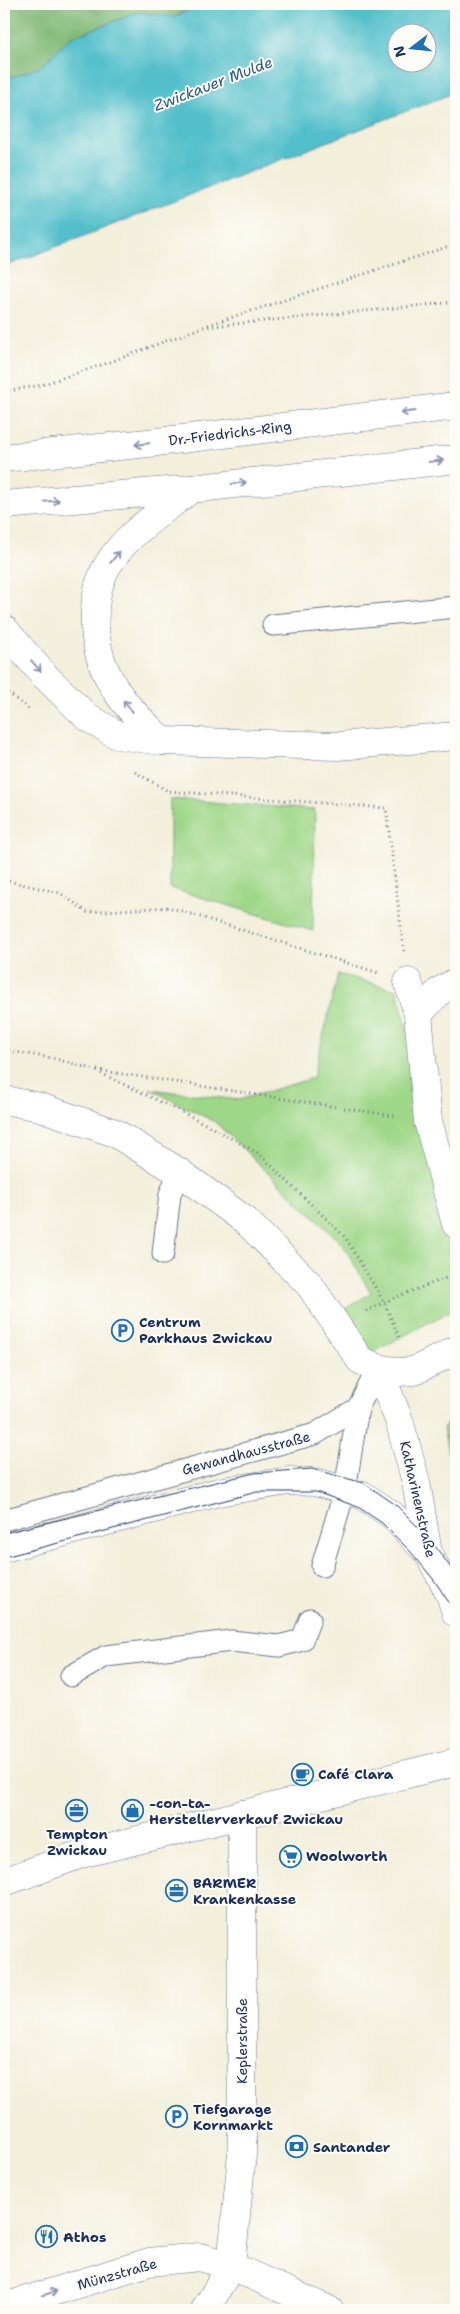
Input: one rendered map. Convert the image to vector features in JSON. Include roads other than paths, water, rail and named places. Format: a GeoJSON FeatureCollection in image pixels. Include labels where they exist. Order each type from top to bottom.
{"type":"FeatureCollection","features":[{"type":"Feature","properties":{"kind":"street","name":"Dr.-Friedrichs-Ring"},"geometry":{"type":"LineString","coordinates":[[4,458],[148,443],[456,406]]}},
{"type":"Feature","properties":{"kind":"street"},"geometry":{"type":"LineString","coordinates":[[4,505],[191,489],[456,459]]}},
{"type":"Feature","properties":{"kind":"street"},"geometry":{"type":"LineString","coordinates":[[162,741],[129,708],[109,680],[97,642],[94,616],[97,591],[111,560],[132,537],[191,489]]}},
{"type":"Feature","properties":{"kind":"street"},"geometry":{"type":"LineString","coordinates":[[4,629],[43,674],[86,716],[117,735],[162,741],[338,746],[456,736]]}},
{"type":"Feature","properties":{"kind":"street"},"geometry":{"type":"LineString","coordinates":[[408,982],[418,1014],[428,1121],[456,1224]]}},
{"type":"Feature","properties":{"kind":"street"},"geometry":{"type":"LineString","coordinates":[[418,1014],[440,991],[456,982]]}},
{"type":"Feature","properties":{"kind":"street"},"geometry":{"type":"LineString","coordinates":[[4,1100],[40,1107],[115,1133],[179,1172],[246,1221],[309,1284],[336,1327],[360,1360],[378,1368],[399,1372],[414,1371],[456,1350]]}},
{"type":"Feature","properties":{"kind":"street","name":"Katharinenstraße"},"geometry":{"type":"LineString","coordinates":[[378,1368],[399,1420],[411,1465],[428,1553],[455,1597]]}},
{"type":"Feature","properties":{"kind":"street"},"geometry":{"type":"LineString","coordinates":[[4,1548],[223,1491],[288,1481],[315,1482],[353,1492],[392,1515],[428,1553]]}},
{"type":"Feature","properties":{"kind":"street"},"geometry":{"type":"LineString","coordinates":[[4,1882],[81,1854],[456,1762]]}},
{"type":"Feature","properties":{"kind":"street","name":"Keplerstraße"},"geometry":{"type":"LineString","coordinates":[[231,2266],[242,2154],[242,1814]]}},
{"type":"Feature","properties":{"kind":"street","name":"Münzstraße"},"geometry":{"type":"LineString","coordinates":[[4,2307],[150,2262],[200,2257],[231,2266],[330,2310]]}},
{"type":"Feature","properties":{"kind":"street"},"geometry":{"type":"LineString","coordinates":[[205,2310],[231,2266]]}},
{"type":"Feature","properties":{"kind":"lane"},"geometry":{"type":"LineString","coordinates":[[273,625],[456,607]]}},
{"type":"Feature","properties":{"kind":"lane"},"geometry":{"type":"LineString","coordinates":[[163,1254],[170,1194],[179,1172]]}},
{"type":"Feature","properties":{"kind":"lane"},"geometry":{"type":"LineString","coordinates":[[322,1566],[353,1492],[358,1408],[378,1368]]}},
{"type":"Feature","properties":{"kind":"lane","name":"Gewandhausstraße"},"geometry":{"type":"LineString","coordinates":[[4,1520],[316,1434],[358,1408]]}},
{"type":"Feature","properties":{"kind":"lane"},"geometry":{"type":"LineString","coordinates":[[71,1676],[106,1656],[231,1641],[279,1646],[302,1640],[310,1619]]}},
{"type":"Feature","properties":{"kind":"water","name":"Zwickauer Mulde"},"geometry":{"type":"Polygon","coordinates":[[[199,4],[456,4],[456,92],[4,267],[4,80],[40,67],[70,38],[139,12],[175,17],[199,4]]]}},
{"type":"Feature","properties":{"kind":"tram line"},"geometry":{"type":"LineString","coordinates":[[4,1533],[254,1473],[312,1469],[364,1483],[396,1505],[430,1539],[456,1575]]}},
{"type":"Feature","properties":{"kind":"tram line"},"geometry":{"type":"LineString","coordinates":[[4,1557],[257,1492],[316,1492],[358,1507],[382,1523],[411,1552],[434,1580],[456,1613]]}},
{"type":"Feature","properties":{"kind":"place","name":"Centrum Parkhaus Zwickau"},"geometry":{"type":"Point","coordinates":[123,1330]}},
{"type":"Feature","properties":{"kind":"place","name":"Café Clara"},"geometry":{"type":"Point","coordinates":[302,1774]}},
{"type":"Feature","properties":{"kind":"place","name":"Tempton Zwickau"},"geometry":{"type":"Point","coordinates":[77,1811]}},
{"type":"Feature","properties":{"kind":"place","name":"-con-ta- Herstellerverkauf Zwickau"},"geometry":{"type":"Point","coordinates":[133,1811]}},
{"type":"Feature","properties":{"kind":"place","name":"Woolworth"},"geometry":{"type":"Point","coordinates":[290,1856]}},
{"type":"Feature","properties":{"kind":"place","name":"BARMER Krankenkasse"},"geometry":{"type":"Point","coordinates":[177,1891]}},
{"type":"Feature","properties":{"kind":"place","name":"Tiefgarage Kornmarkt"},"geometry":{"type":"Point","coordinates":[177,2117]}},
{"type":"Feature","properties":{"kind":"place","name":"Santander"},"geometry":{"type":"Point","coordinates":[297,2147]}},
{"type":"Feature","properties":{"kind":"place","name":"Athos"},"geometry":{"type":"Point","coordinates":[47,2237]}}]}
